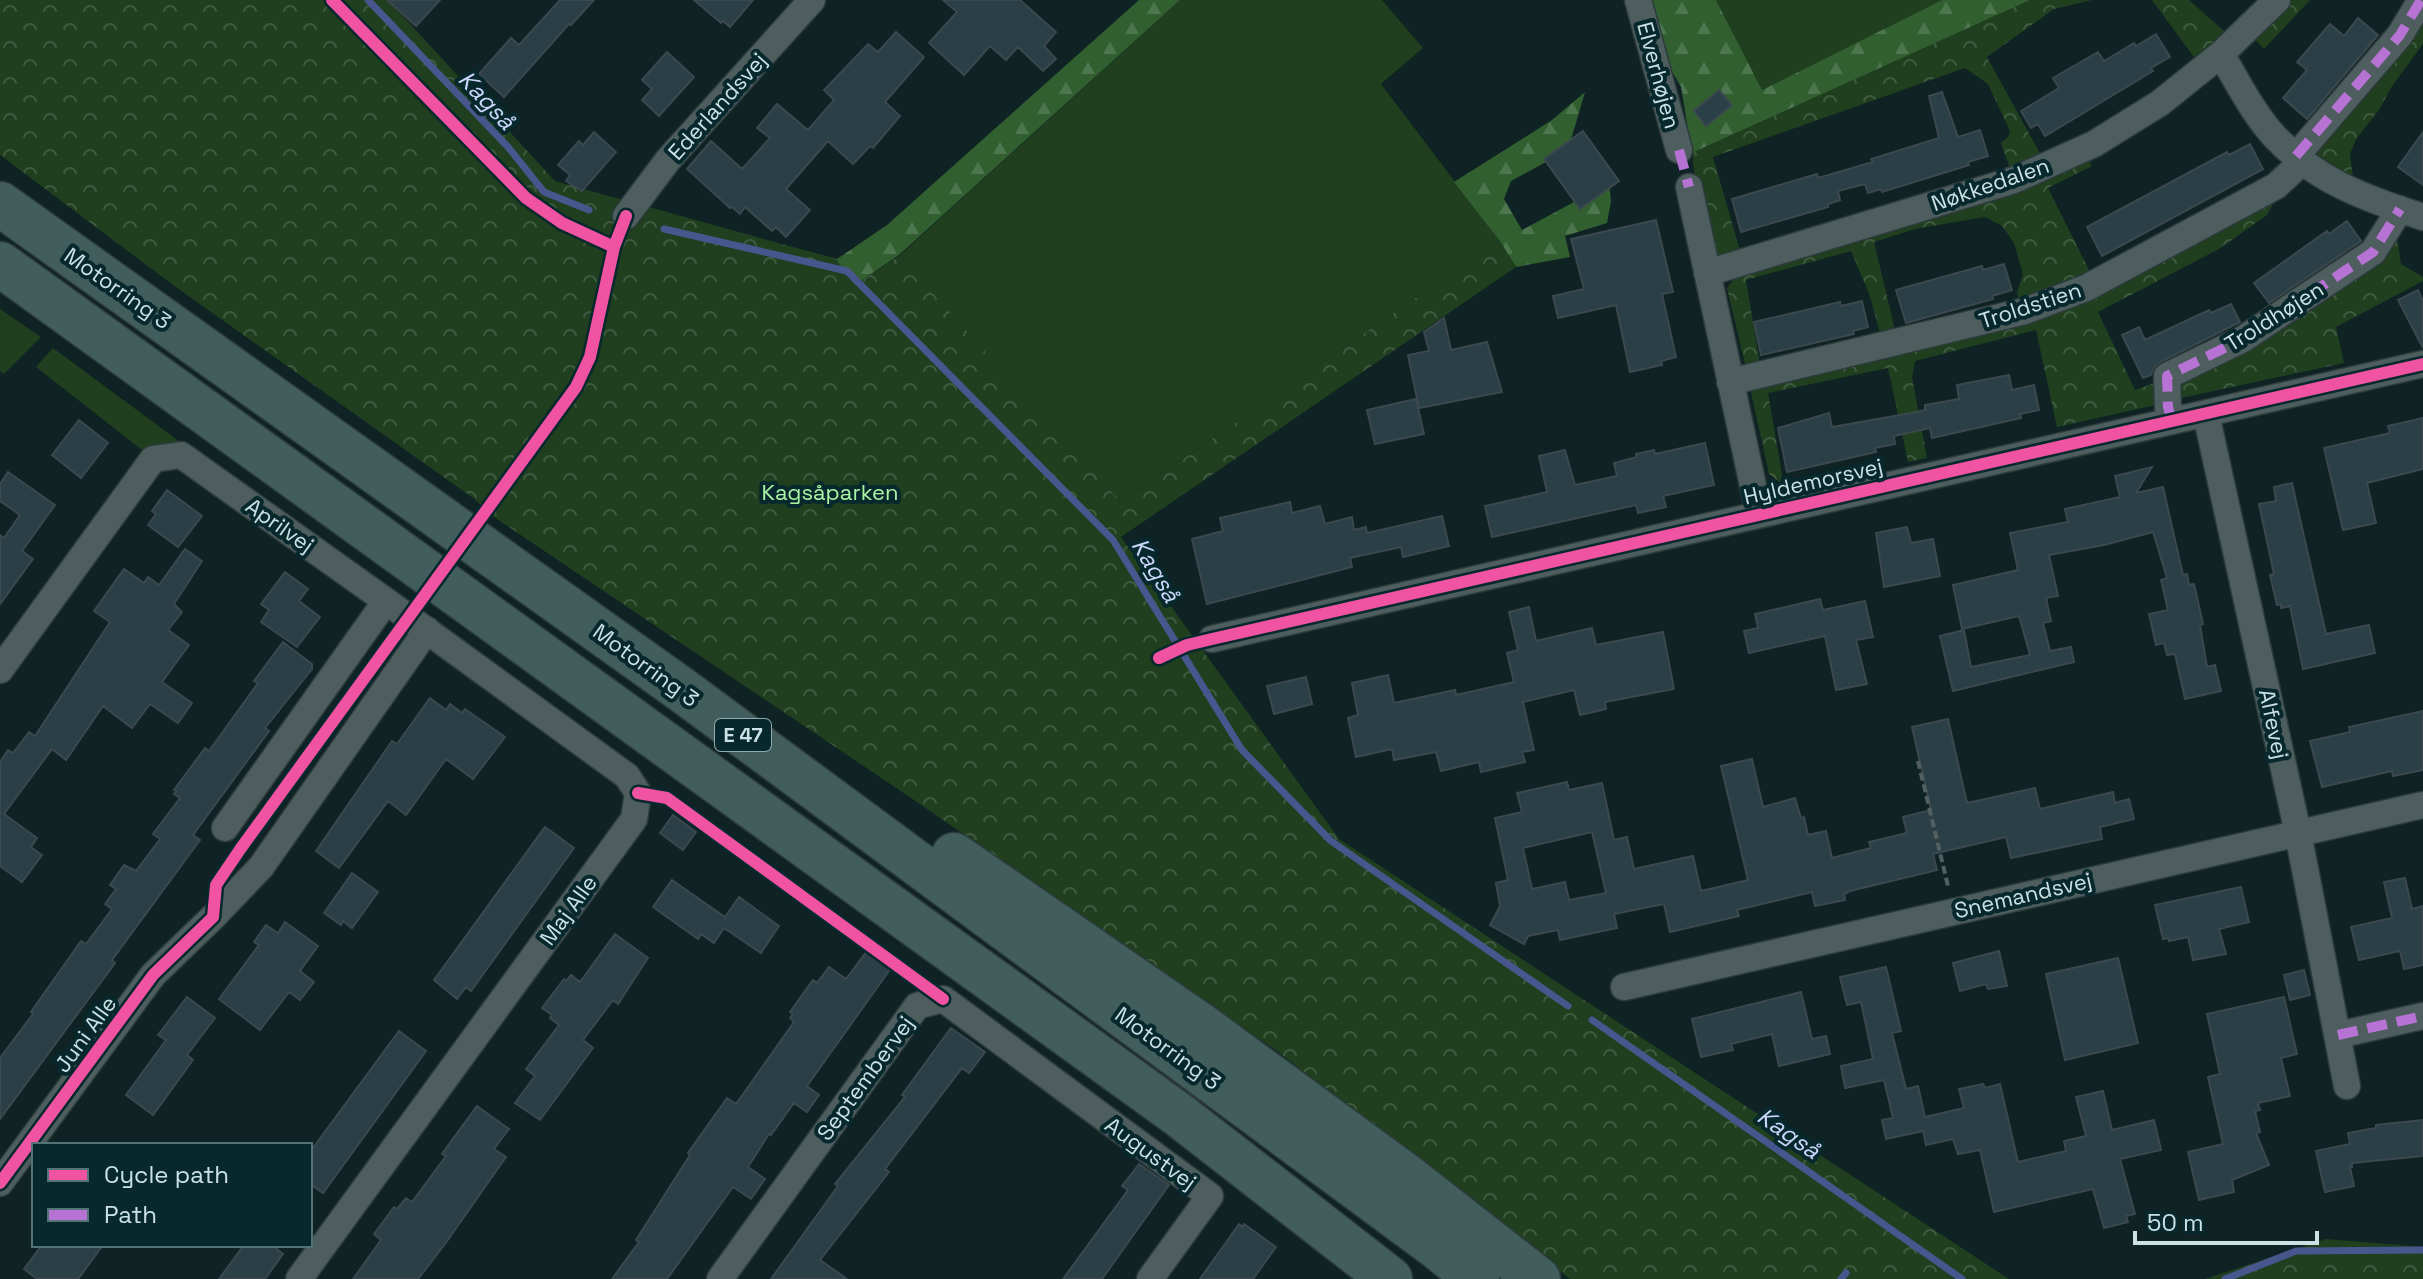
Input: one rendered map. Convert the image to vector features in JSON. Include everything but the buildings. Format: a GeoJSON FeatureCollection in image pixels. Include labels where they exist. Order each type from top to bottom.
{"type":"FeatureCollection","features":[{"type":"Feature","properties":{"kind":"highway","name":"Motorring 3"},"geometry":{"type":"LineString","coordinates":[[0,204],[682,690],[1477,1279]]}},
{"type":"Feature","properties":{"kind":"highway","name":"E 47"},"geometry":{"type":"LineString","coordinates":[[0,264],[1179,1115],[1390,1279]]}},
{"type":"Feature","properties":{"kind":"highway"},"geometry":{"type":"LineString","coordinates":[[682,690],[855,786],[1199,1024],[1409,1178],[1538,1279]]}},
{"type":"Feature","properties":{"kind":"street","name":"Ederlandsvej"},"geometry":{"type":"LineString","coordinates":[[626,216],[668,160],[812,0]]}},
{"type":"Feature","properties":{"kind":"street","name":"Elverhøjen"},"geometry":{"type":"LineString","coordinates":[[1638,0],[1679,150]]}},
{"type":"Feature","properties":{"kind":"street","name":"Nøkkedalen"},"geometry":{"type":"LineString","coordinates":[[1707,273],[2020,178],[2094,144],[2160,103],[2221,54],[2277,0]]}},
{"type":"Feature","properties":{"kind":"street"},"geometry":{"type":"LineString","coordinates":[[2299,159],[2400,35],[2421,0]]}},
{"type":"Feature","properties":{"kind":"street","name":"Troldhøjen"},"geometry":{"type":"LineString","coordinates":[[2172,421],[2168,407],[2167,376],[2243,339],[2373,252],[2411,213],[2353,193],[2299,159],[2273,135],[2221,54]]}},
{"type":"Feature","properties":{"kind":"street","name":"Troldstien"},"geometry":{"type":"LineString","coordinates":[[1730,382],[2025,311],[2086,288],[2276,186],[2299,159]]}},
{"type":"Feature","properties":{"kind":"street"},"geometry":{"type":"LineString","coordinates":[[1689,187],[1759,514]]}},
{"type":"Feature","properties":{"kind":"street","name":"Hyldemorsvej"},"geometry":{"type":"LineString","coordinates":[[1212,639],[2423,364]]}},
{"type":"Feature","properties":{"kind":"street","name":"Alfevej"},"geometry":{"type":"LineString","coordinates":[[2206,414],[2298,833],[2347,1086]]}},
{"type":"Feature","properties":{"kind":"street","name":"Aprilvej"},"geometry":{"type":"LineString","coordinates":[[0,670],[153,459],[181,455],[386,601]]}},
{"type":"Feature","properties":{"kind":"street"},"geometry":{"type":"LineString","coordinates":[[225,828],[386,601]]}},
{"type":"Feature","properties":{"kind":"street","name":"Maj Alle"},"geometry":{"type":"LineString","coordinates":[[299,1279],[634,819],[638,793],[627,776],[386,601]]}},
{"type":"Feature","properties":{"kind":"street","name":"Juni Alle"},"geometry":{"type":"LineString","coordinates":[[0,1183],[153,975],[261,867],[427,630]]}},
{"type":"Feature","properties":{"kind":"street","name":"Snemandsvej"},"geometry":{"type":"LineString","coordinates":[[1624,987],[2423,805]]}},
{"type":"Feature","properties":{"kind":"street","name":"Septembervej"},"geometry":{"type":"LineString","coordinates":[[720,1279],[917,1006],[943,999],[1087,1106]]}},
{"type":"Feature","properties":{"kind":"street"},"geometry":{"type":"LineString","coordinates":[[2338,1035],[2423,1016]]}},
{"type":"Feature","properties":{"kind":"street","name":"Augustvej"},"geometry":{"type":"LineString","coordinates":[[1087,1106],[1210,1196],[1150,1279]]}},
{"type":"Feature","properties":{"kind":"path"},"geometry":{"type":"LineString","coordinates":[[1918,761],[1947,886],[1958,883]]}},
{"type":"Feature","properties":{"kind":"green space","name":"Kagsåparken"},"geometry":{"type":"Polygon","coordinates":[[[0,0],[388,0],[555,181],[836,259],[855,285],[899,256],[1121,502],[1499,240],[1516,267],[1121,537],[1339,839],[2009,1279],[1570,1279],[1277,1051],[914,800],[494,517],[473,498],[173,285],[0,155],[0,0]]]}},
{"type":"Feature","properties":{"kind":"green space"},"geometry":{"type":"Polygon","coordinates":[[[1139,0],[1180,0],[899,255],[855,285],[653,212],[837,259],[887,225],[1139,0]]]}},
{"type":"Feature","properties":{"kind":"green space"},"geometry":{"type":"Polygon","coordinates":[[[1180,0],[1382,0],[1423,48],[1381,84],[1499,240],[1121,502],[956,323],[899,256],[1180,0]]]}},
{"type":"Feature","properties":{"kind":"green space"},"geometry":{"type":"Polygon","coordinates":[[[1637,0],[1716,0],[1762,90],[1942,0],[2031,0],[1692,153],[1681,87],[1645,24],[1637,0]]]}},
{"type":"Feature","properties":{"kind":"green space"},"geometry":{"type":"Polygon","coordinates":[[[1716,0],[1942,0],[1762,90],[1716,0]]]}},
{"type":"Feature","properties":{"kind":"green space"},"geometry":{"type":"Polygon","coordinates":[[[2030,0],[2092,0],[2054,9],[1987,57],[2047,166],[2014,180],[2001,143],[2010,131],[1988,84],[1965,68],[1713,157],[1743,261],[1707,273],[1692,153],[2030,0]]]}},
{"type":"Feature","properties":{"kind":"green space"},"geometry":{"type":"Polygon","coordinates":[[[2152,0],[2189,0],[2234,40],[2202,68],[2152,0]]]}},
{"type":"Feature","properties":{"kind":"green space"},"geometry":{"type":"Polygon","coordinates":[[[2275,0],[2310,0],[2264,49],[2246,30],[2275,0]]]}},
{"type":"Feature","properties":{"kind":"green space"},"geometry":{"type":"Polygon","coordinates":[[[2423,11],[2423,44],[2356,139],[2350,154],[2353,178],[2309,149],[2423,11]]]}},
{"type":"Feature","properties":{"kind":"green space"},"geometry":{"type":"Polygon","coordinates":[[[1585,92],[1568,150],[1511,181],[1504,199],[1522,230],[1609,183],[1611,201],[1607,223],[1565,236],[1570,257],[1516,267],[1454,182],[1552,120],[1585,92]]]}},
{"type":"Feature","properties":{"kind":"green space"},"geometry":{"type":"Polygon","coordinates":[[[2088,160],[2092,166],[2048,188],[2091,274],[2019,299],[2017,292],[2023,274],[2014,243],[2002,226],[1985,217],[1915,229],[1874,242],[1896,334],[1881,337],[1870,296],[1851,251],[1746,280],[1760,364],[1746,368],[1727,288],[1736,276],[1994,201],[2088,160]]]}},
{"type":"Feature","properties":{"kind":"green space"},"geometry":{"type":"Polygon","coordinates":[[[2277,196],[2267,215],[2219,249],[2098,312],[2135,390],[2160,381],[2160,404],[2057,427],[2036,330],[1915,361],[1912,377],[1927,458],[1908,462],[1888,368],[1768,393],[1784,486],[1769,474],[1750,388],[1884,358],[2277,196]]]}},
{"type":"Feature","properties":{"kind":"green space"},"geometry":{"type":"Polygon","coordinates":[[[2396,227],[2401,264],[2423,277],[2423,281],[2336,327],[2344,363],[2172,400],[2175,378],[2396,227]]]}},
{"type":"Feature","properties":{"kind":"green space"},"geometry":{"type":"Polygon","coordinates":[[[0,309],[41,337],[4,374],[0,371],[0,309]]]}},
{"type":"Feature","properties":{"kind":"green space"},"geometry":{"type":"Polygon","coordinates":[[[53,348],[187,447],[142,450],[36,367],[53,348]]]}},
{"type":"Feature","properties":{"kind":"green space"},"geometry":{"type":"Polygon","coordinates":[[[2326,1239],[2423,1247],[2423,1279],[2205,1279],[2326,1239]]]}},
{"type":"Feature","properties":{"kind":"waterway","name":"Kagså"},"geometry":{"type":"LineString","coordinates":[[368,0],[508,147],[544,192],[589,210]]}},
{"type":"Feature","properties":{"kind":"waterway","name":"Kagså"},"geometry":{"type":"LineString","coordinates":[[664,229],[847,271],[1113,540],[1242,750],[1331,841],[1568,1006]]}},
{"type":"Feature","properties":{"kind":"waterway","name":"Kagså"},"geometry":{"type":"LineString","coordinates":[[1592,1020],[1962,1279]]}},
{"type":"Feature","properties":{"kind":"waterway","name":"Kagså"},"geometry":{"type":"LineString","coordinates":[[2225,1279],[2296,1251],[2423,1250]]}},
{"type":"Feature","properties":{"kind":"waterway"},"geometry":{"type":"LineString","coordinates":[[1841,1279],[1846,1273]]}},
{"type":"Feature","properties":{"kind":"marked path"},"geometry":{"type":"LineString","coordinates":[[2296,156],[2400,35],[2421,0]]}},
{"type":"Feature","properties":{"kind":"marked path"},"geometry":{"type":"LineString","coordinates":[[1679,150],[1689,187]]}},
{"type":"Feature","properties":{"kind":"marked path"},"geometry":{"type":"LineString","coordinates":[[2172,421],[2168,407],[2167,376],[2243,339],[2373,252],[2400,209]]}},
{"type":"Feature","properties":{"kind":"marked path"},"geometry":{"type":"LineString","coordinates":[[2338,1035],[2423,1016]]}},
{"type":"Feature","properties":{"kind":"cycle path"},"geometry":{"type":"LineString","coordinates":[[332,0],[526,198],[562,223],[614,247]]}},
{"type":"Feature","properties":{"kind":"cycle path"},"geometry":{"type":"LineString","coordinates":[[0,1183],[153,975],[213,917],[216,885],[241,848],[576,387],[590,357],[614,247],[626,216]]}},
{"type":"Feature","properties":{"kind":"cycle path"},"geometry":{"type":"LineString","coordinates":[[1159,658],[1187,645],[1212,639],[2423,364]]}},
{"type":"Feature","properties":{"kind":"cycle path"},"geometry":{"type":"LineString","coordinates":[[638,793],[667,798],[943,999]]}}]}
